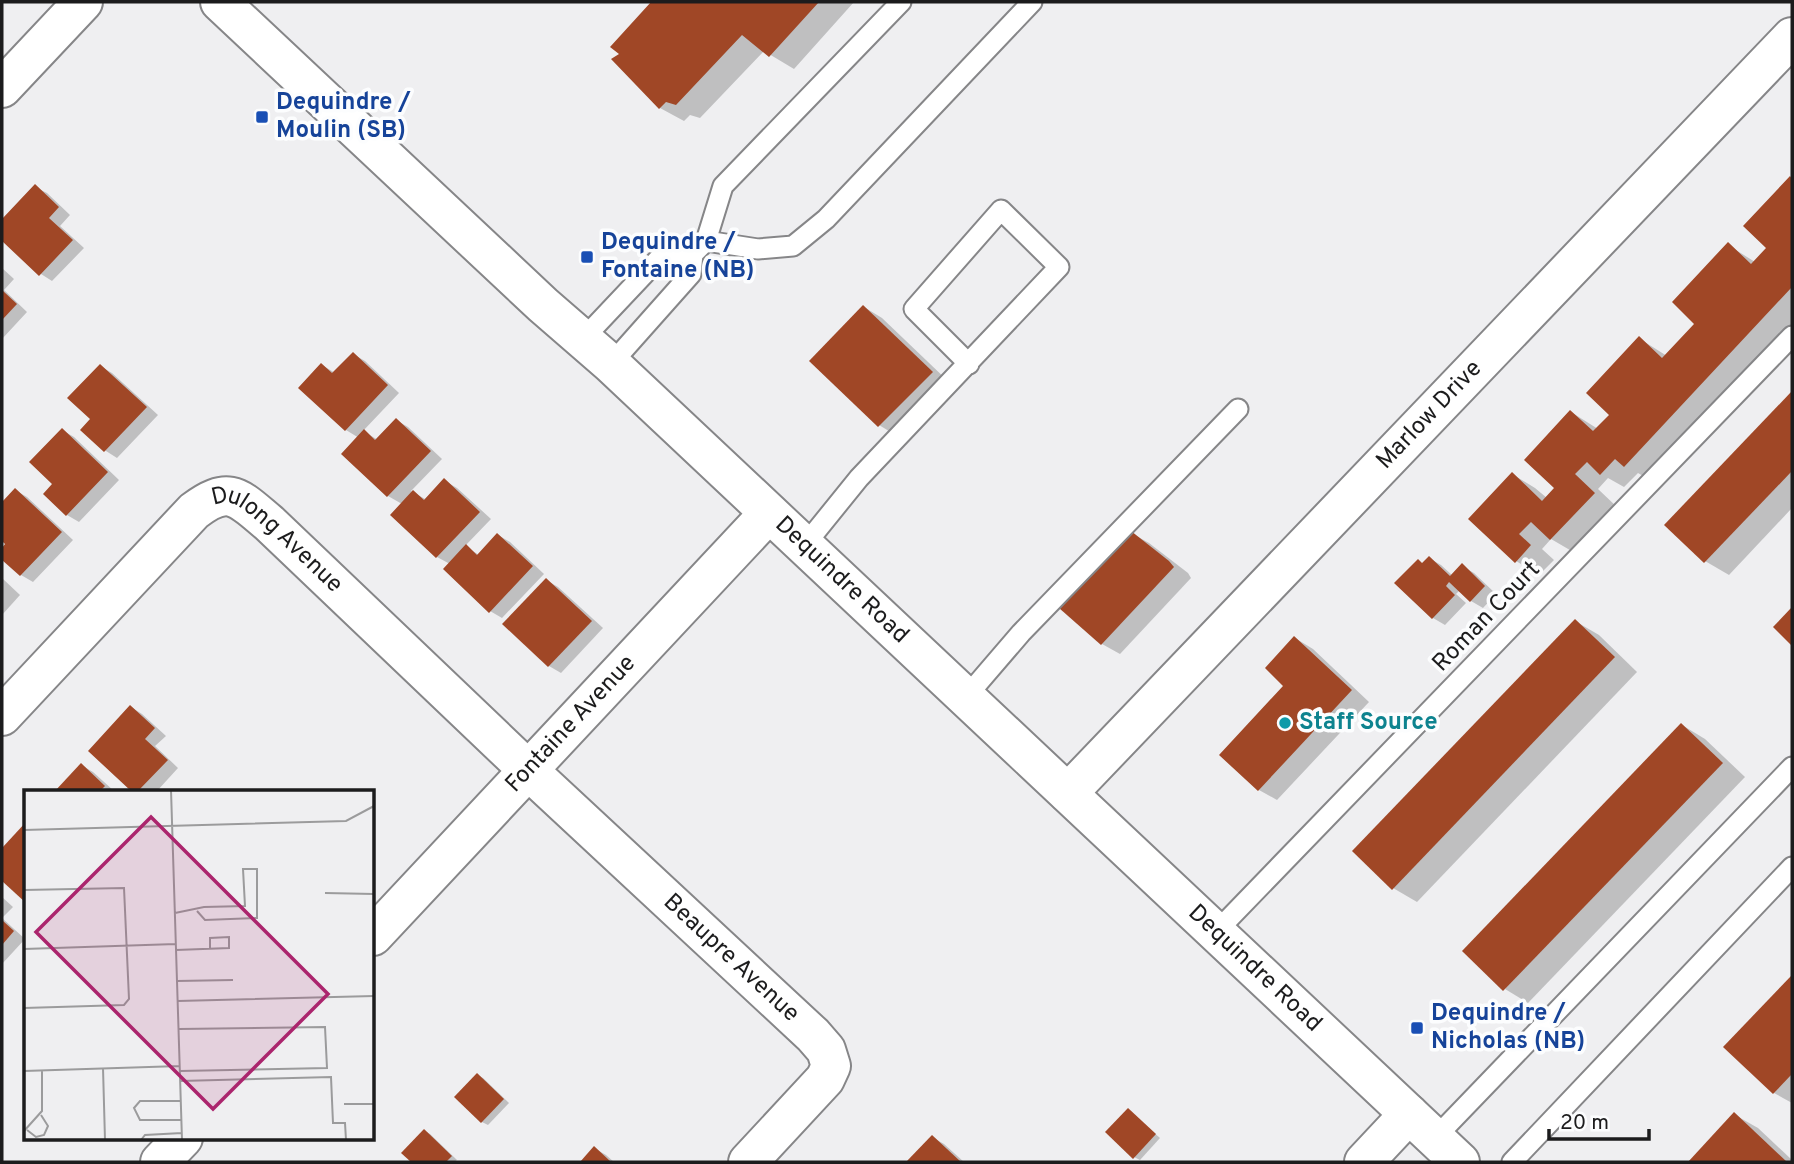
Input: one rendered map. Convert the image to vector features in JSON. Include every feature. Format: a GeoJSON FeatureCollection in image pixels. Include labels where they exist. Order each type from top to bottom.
{"type":"FeatureCollection","features":[{"type":"Feature","properties":{"kind":"street"},"geometry":{"type":"LineString","coordinates":[[2,88],[83,2]]}},
{"type":"Feature","properties":{"kind":"street","name":"Dequindre Road"},"geometry":{"type":"LineString","coordinates":[[220,2],[611,364],[1434,1138]]}},
{"type":"Feature","properties":{"kind":"street","name":"Marlow Drive"},"geometry":{"type":"LineString","coordinates":[[1068,793],[1792,37]]}},
{"type":"Feature","properties":{"kind":"street","name":"Dulong Avenue"},"geometry":{"type":"LineString","coordinates":[[2,716],[194,511],[210,499],[225,495],[238,499],[269,523],[528,770]]}},
{"type":"Feature","properties":{"kind":"street","name":"Fontaine Avenue"},"geometry":{"type":"LineString","coordinates":[[374,935],[769,513]]}},
{"type":"Feature","properties":{"kind":"street","name":"Beaupre Avenue"},"geometry":{"type":"LineString","coordinates":[[528,770],[826,1050],[831,1066],[825,1079],[748,1162]]}},
{"type":"Feature","properties":{"kind":"street"},"geometry":{"type":"LineString","coordinates":[[1364,1162],[1434,1138]]}},
{"type":"Feature","properties":{"kind":"street"},"geometry":{"type":"LineString","coordinates":[[160,1162],[181,1140]]}},
{"type":"Feature","properties":{"kind":"lane"},"geometry":{"type":"LineString","coordinates":[[611,364],[691,274],[723,186],[901,2]]}},
{"type":"Feature","properties":{"kind":"lane"},"geometry":{"type":"LineString","coordinates":[[582,340],[666,251],[793,246],[826,219],[1032,2]]}},
{"type":"Feature","properties":{"kind":"lane"},"geometry":{"type":"LineString","coordinates":[[804,546],[859,478],[969,364],[1059,267],[1001,210],[914,309],[969,364]]}},
{"type":"Feature","properties":{"kind":"lane","name":"Roman Court"},"geometry":{"type":"LineString","coordinates":[[1216,932],[1792,336]]}},
{"type":"Feature","properties":{"kind":"lane"},"geometry":{"type":"LineString","coordinates":[[966,697],[1021,632],[1238,409]]}},
{"type":"Feature","properties":{"kind":"lane"},"geometry":{"type":"LineString","coordinates":[[1434,1138],[1792,767]]}},
{"type":"Feature","properties":{"kind":"lane"},"geometry":{"type":"LineString","coordinates":[[1512,1162],[1792,867]]}},
{"type":"Feature","properties":{"kind":"building"},"geometry":{"type":"Polygon","coordinates":[[[651,2],[819,2],[769,57],[742,35],[676,105],[666,102],[659,109],[611,59],[619,54],[610,47],[651,2]]]}},
{"type":"Feature","properties":{"kind":"building"},"geometry":{"type":"Polygon","coordinates":[[[1790,176],[1792,287],[1624,467],[1615,459],[1600,475],[1587,462],[1575,474],[1595,493],[1550,540],[1531,522],[1519,534],[1531,545],[1515,563],[1468,519],[1512,472],[1542,501],[1554,488],[1524,460],[1570,410],[1593,431],[1609,415],[1586,393],[1639,336],[1662,358],[1694,324],[1672,302],[1728,242],[1751,264],[1766,248],[1743,226],[1790,176]]]}},
{"type":"Feature","properties":{"kind":"building"},"geometry":{"type":"Polygon","coordinates":[[[35,184],[59,207],[49,218],[73,240],[39,276],[2,241],[2,219],[35,184]]]}},
{"type":"Feature","properties":{"kind":"building"},"geometry":{"type":"Polygon","coordinates":[[[2,290],[17,304],[2,320],[2,290]]]}},
{"type":"Feature","properties":{"kind":"building"},"geometry":{"type":"Polygon","coordinates":[[[863,305],[933,372],[878,427],[809,361],[863,305]]]}},
{"type":"Feature","properties":{"kind":"building"},"geometry":{"type":"Polygon","coordinates":[[[353,352],[388,385],[345,431],[298,388],[321,363],[332,373],[353,352]]]}},
{"type":"Feature","properties":{"kind":"building"},"geometry":{"type":"Polygon","coordinates":[[[100,364],[147,407],[104,452],[80,430],[90,419],[67,398],[100,364]]]}},
{"type":"Feature","properties":{"kind":"building"},"geometry":{"type":"Polygon","coordinates":[[[1792,391],[1792,471],[1704,563],[1664,525],[1792,391]]]}},
{"type":"Feature","properties":{"kind":"building"},"geometry":{"type":"Polygon","coordinates":[[[396,418],[431,451],[387,497],[341,454],[364,429],[375,440],[396,418]]]}},
{"type":"Feature","properties":{"kind":"building"},"geometry":{"type":"Polygon","coordinates":[[[62,428],[108,472],[66,516],[43,494],[52,484],[29,462],[62,428]]]}},
{"type":"Feature","properties":{"kind":"building"},"geometry":{"type":"Polygon","coordinates":[[[444,478],[480,512],[436,558],[390,515],[413,490],[424,500],[444,478]]]}},
{"type":"Feature","properties":{"kind":"building"},"geometry":{"type":"Polygon","coordinates":[[[15,488],[62,532],[20,576],[2,560],[2,548],[5,544],[2,541],[2,502],[15,488]]]}},
{"type":"Feature","properties":{"kind":"building"},"geometry":{"type":"Polygon","coordinates":[[[1131,531],[1174,567],[1101,645],[1059,608],[1131,531]]]}},
{"type":"Feature","properties":{"kind":"building"},"geometry":{"type":"Polygon","coordinates":[[[497,533],[533,566],[489,613],[443,569],[466,544],[477,555],[497,533]]]}},
{"type":"Feature","properties":{"kind":"building"},"geometry":{"type":"Polygon","coordinates":[[[1429,556],[1450,576],[1462,563],[1485,586],[1470,602],[1449,582],[1446,586],[1455,595],[1432,619],[1394,583],[1418,559],[1422,563],[1429,556]]]}},
{"type":"Feature","properties":{"kind":"building"},"geometry":{"type":"Polygon","coordinates":[[[546,578],[592,621],[548,667],[502,624],[546,578]]]}},
{"type":"Feature","properties":{"kind":"building"},"geometry":{"type":"Polygon","coordinates":[[[1792,607],[1792,646],[1773,627],[1792,607]]]}},
{"type":"Feature","properties":{"kind":"building"},"geometry":{"type":"Polygon","coordinates":[[[1575,619],[1615,657],[1392,890],[1352,851],[1575,619]]]}},
{"type":"Feature","properties":{"kind":"building","name":"Staff Source"},"geometry":{"type":"Polygon","coordinates":[[[1294,636],[1352,690],[1258,791],[1219,755],[1283,686],[1265,668],[1294,636]]]}},
{"type":"Feature","properties":{"kind":"building"},"geometry":{"type":"Polygon","coordinates":[[[130,705],[155,728],[145,739],[168,760],[139,790],[130,790],[88,751],[130,705]]]}},
{"type":"Feature","properties":{"kind":"building"},"geometry":{"type":"Polygon","coordinates":[[[1681,723],[1723,763],[1503,991],[1462,951],[1681,723]]]}},
{"type":"Feature","properties":{"kind":"building"},"geometry":{"type":"Polygon","coordinates":[[[81,763],[105,786],[101,790],[56,790],[81,763]]]}},
{"type":"Feature","properties":{"kind":"building"},"geometry":{"type":"Polygon","coordinates":[[[24,824],[24,901],[2,881],[2,848],[24,824]]]}},
{"type":"Feature","properties":{"kind":"building"},"geometry":{"type":"Polygon","coordinates":[[[2,920],[14,931],[2,945],[2,920]]]}},
{"type":"Feature","properties":{"kind":"building"},"geometry":{"type":"Polygon","coordinates":[[[1792,975],[1792,1074],[1773,1094],[1723,1047],[1792,975]]]}},
{"type":"Feature","properties":{"kind":"building"},"geometry":{"type":"Polygon","coordinates":[[[477,1073],[504,1099],[481,1123],[454,1097],[477,1073]]]}},
{"type":"Feature","properties":{"kind":"building"},"geometry":{"type":"Polygon","coordinates":[[[1128,1108],[1156,1134],[1133,1159],[1105,1132],[1128,1108]]]}},
{"type":"Feature","properties":{"kind":"building"},"geometry":{"type":"Polygon","coordinates":[[[1734,1112],[1787,1162],[1688,1162],[1734,1112]]]}},
{"type":"Feature","properties":{"kind":"building"},"geometry":{"type":"Polygon","coordinates":[[[424,1129],[452,1156],[446,1162],[411,1162],[401,1153],[424,1129]]]}},
{"type":"Feature","properties":{"kind":"building"},"geometry":{"type":"Polygon","coordinates":[[[932,1135],[961,1162],[906,1162],[932,1135]]]}},
{"type":"Feature","properties":{"kind":"building"},"geometry":{"type":"Polygon","coordinates":[[[594,1146],[611,1162],[580,1162],[594,1146]]]}},
{"type":"Feature","properties":{"kind":"place","name":"Dequindre / Moulin (SB)"},"geometry":{"type":"Point","coordinates":[262,117]}},
{"type":"Feature","properties":{"kind":"place","name":"Dequindre / Fontaine (NB)"},"geometry":{"type":"Point","coordinates":[587,257]}},
{"type":"Feature","properties":{"kind":"place","name":"Staff Source"},"geometry":{"type":"Point","coordinates":[1285,723]}},
{"type":"Feature","properties":{"kind":"place","name":"Dequindre / Nicholas (NB)"},"geometry":{"type":"Point","coordinates":[1417,1028]}}]}
